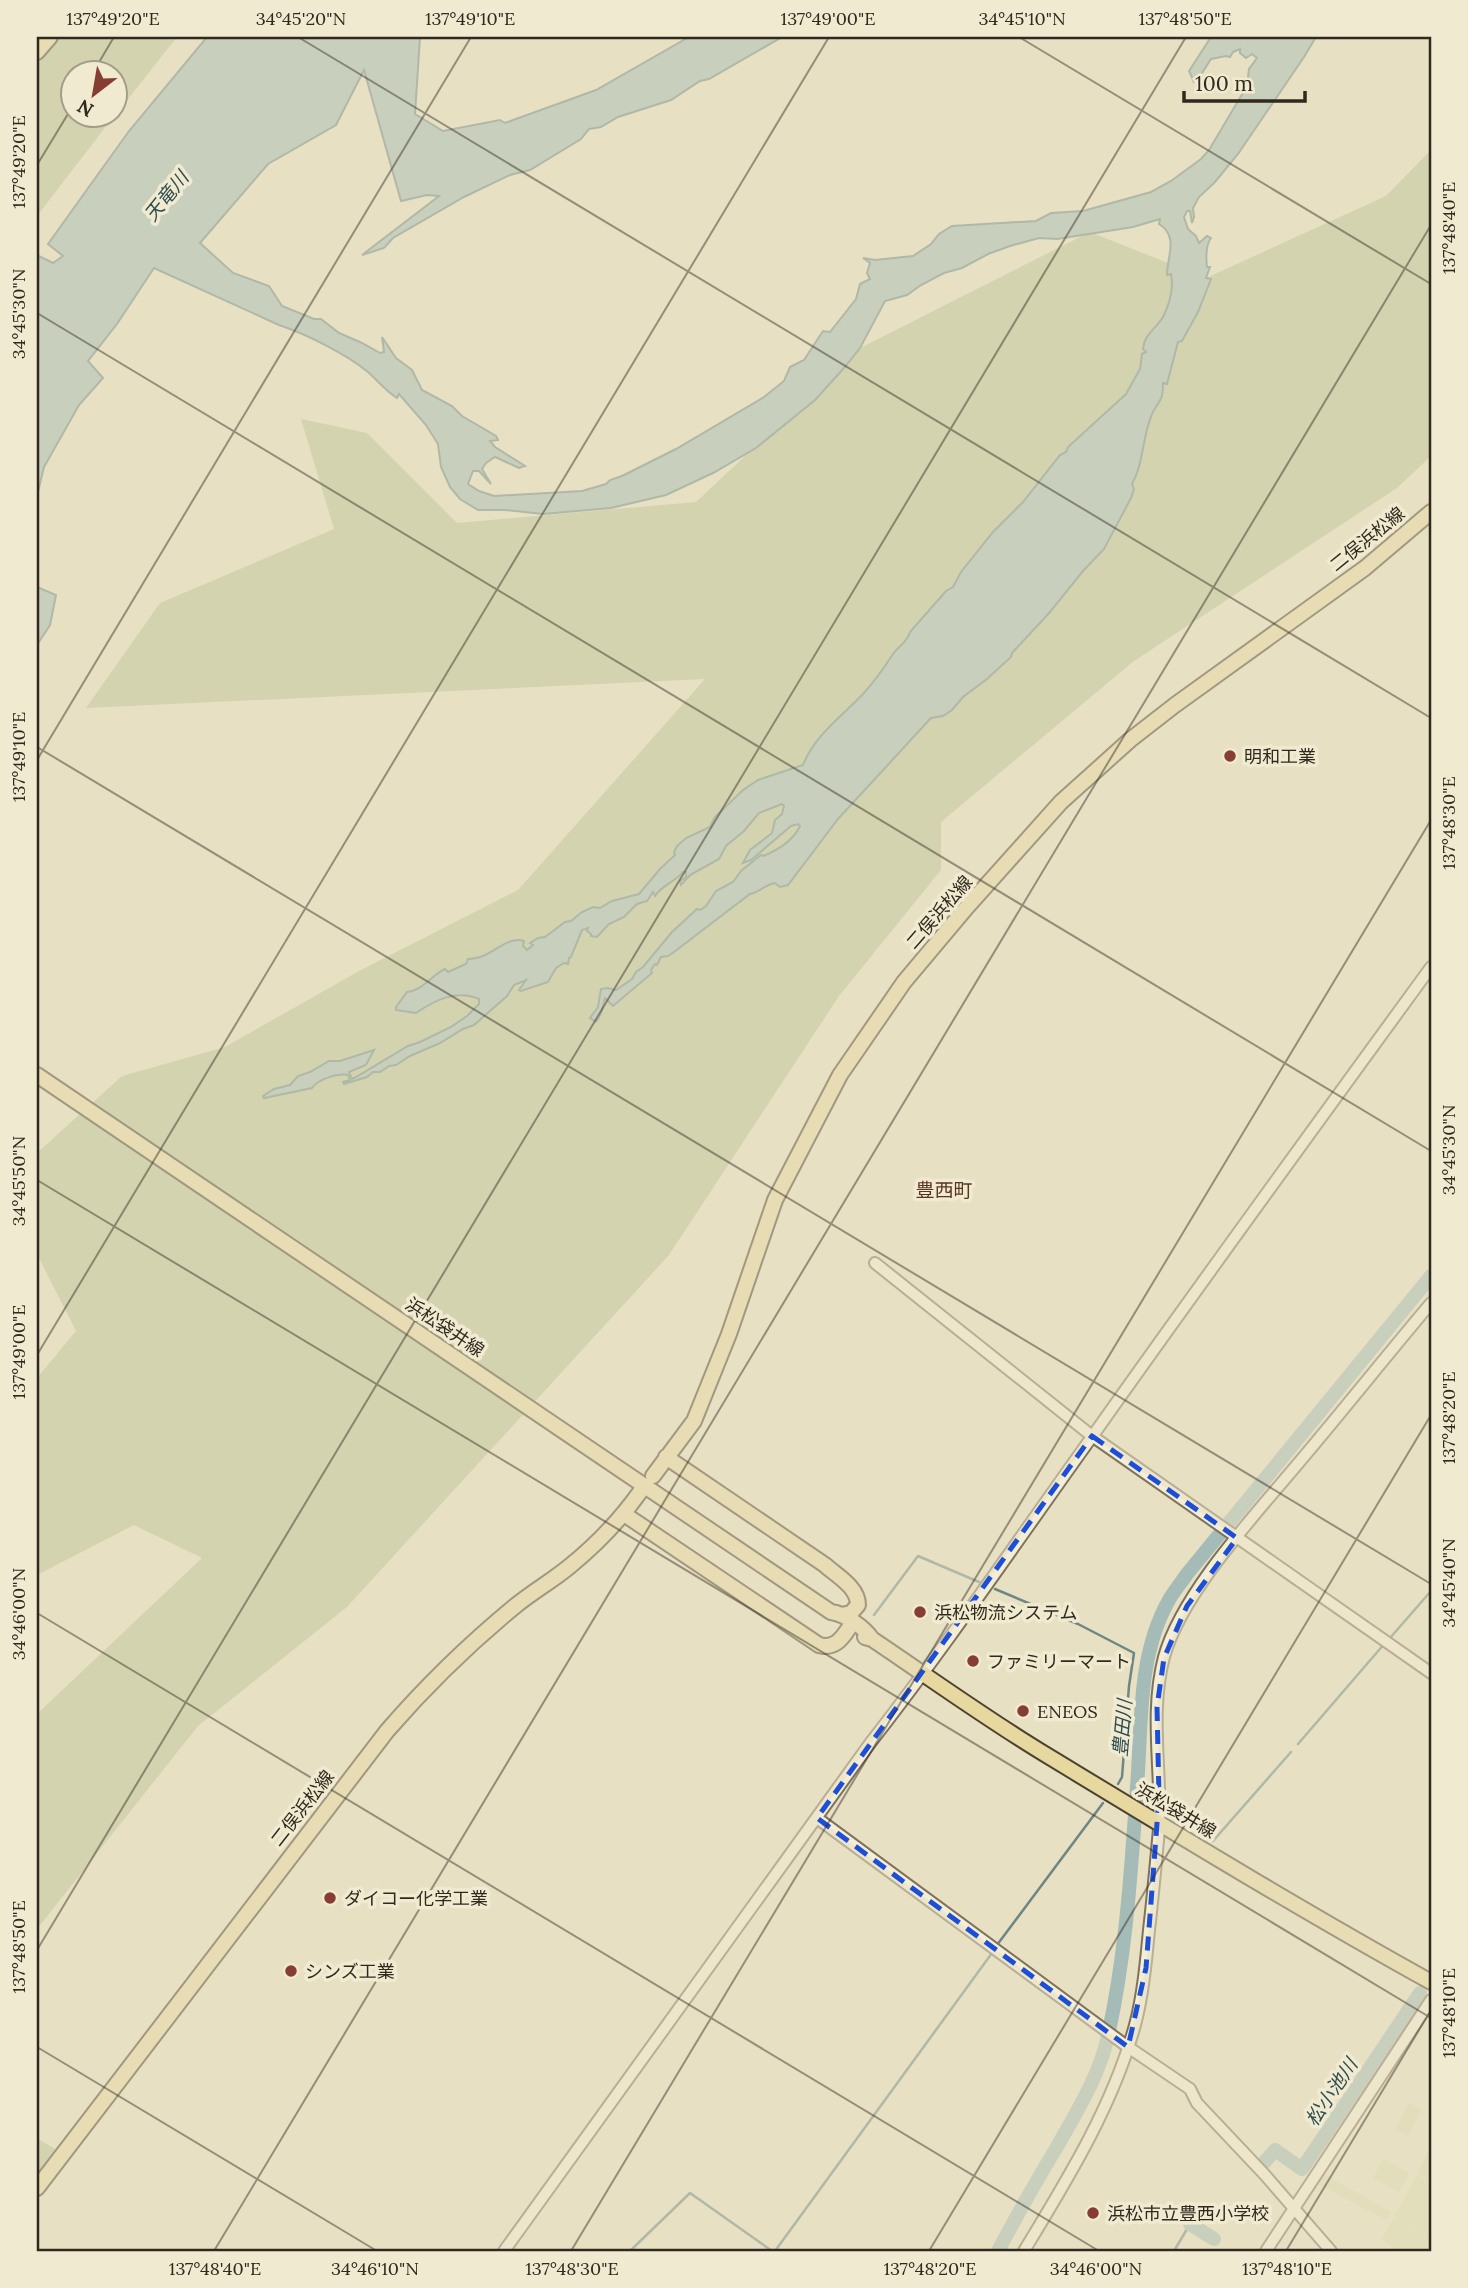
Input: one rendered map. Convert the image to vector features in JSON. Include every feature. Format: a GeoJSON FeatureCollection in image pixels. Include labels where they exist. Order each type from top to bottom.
{"type":"FeatureCollection","features":[{"type":"Feature","properties":{"kind":"main road"},"geometry":{"type":"LineString","coordinates":[[37,52],[50,37]]}},
{"type":"Feature","properties":{"kind":"main road","name":"二俣浜松線"},"geometry":{"type":"LineString","coordinates":[[653,1476],[694,1421],[729,1334],[775,1200],[841,1074],[904,982],[1061,802],[1130,740],[1365,568],[1431,512]]}},
{"type":"Feature","properties":{"kind":"main road","name":"浜松袋井線"},"geometry":{"type":"LineString","coordinates":[[37,1075],[1049,1757],[1287,1901],[1431,1982]]}},
{"type":"Feature","properties":{"kind":"main road"},"geometry":{"type":"LineString","coordinates":[[666,1457],[863,1589],[866,1602],[863,1619],[868,1634]]}},
{"type":"Feature","properties":{"kind":"main road","name":"二俣浜松線"},"geometry":{"type":"LineString","coordinates":[[37,2188],[395,1722],[427,1686],[475,1640],[597,1543],[640,1492]]}},
{"type":"Feature","properties":{"kind":"main road"},"geometry":{"type":"LineString","coordinates":[[624,1514],[819,1645],[828,1647],[836,1644],[849,1628]]}},
{"type":"Feature","properties":{"kind":"main road"},"geometry":{"type":"LineString","coordinates":[[825,1565],[857,1596],[858,1605],[855,1610],[848,1614],[836,1613]]}},
{"type":"Feature","properties":{"kind":"main road","name":"浜松袋井線"},"geometry":{"type":"LineString","coordinates":[[836,1613],[835,1618],[849,1628],[863,1637],[868,1634]]}},
{"type":"Feature","properties":{"kind":"street"},"geometry":{"type":"LineString","coordinates":[[504,2251],[871,1742],[924,1674],[1092,1436],[1431,967]]}},
{"type":"Feature","properties":{"kind":"street"},"geometry":{"type":"LineString","coordinates":[[875,1264],[1092,1436],[1431,1673]]}},
{"type":"Feature","properties":{"kind":"street"},"geometry":{"type":"LineString","coordinates":[[1024,2251],[1073,2170],[1101,2113],[1136,2024],[1146,1968],[1157,1707],[1164,1658],[1178,1623],[1234,1536],[1431,1303]]}},
{"type":"Feature","properties":{"kind":"street"},"geometry":{"type":"LineString","coordinates":[[817,1818],[1128,2047],[1190,2089],[1197,2103],[1331,2251]]}},
{"type":"Feature","properties":{"kind":"street"},"geometry":{"type":"LineString","coordinates":[[1266,2251],[1431,2000]]}},
{"type":"Feature","properties":{"kind":"highlighted area"},"geometry":{"type":"Polygon","coordinates":[[[1092,1436],[1237,1538],[1187,1606],[1164,1658],[1157,1707],[1159,1797],[1146,1968],[1128,2047],[817,1818],[1092,1436]]]}},
{"type":"Feature","properties":{"kind":"shaded area"},"geometry":{"type":"Polygon","coordinates":[[[1409,2103],[1422,2110],[1408,2136],[1395,2129],[1409,2103]]]}},
{"type":"Feature","properties":{"kind":"shaded area"},"geometry":{"type":"Polygon","coordinates":[[[1427,2153],[1431,2155],[1430,2181],[1417,2173],[1427,2153]]]}},
{"type":"Feature","properties":{"kind":"shaded area"},"geometry":{"type":"Polygon","coordinates":[[[1383,2159],[1409,2173],[1399,2192],[1373,2178],[1383,2159]]]}},
{"type":"Feature","properties":{"kind":"shaded area"},"geometry":{"type":"Polygon","coordinates":[[[1324,2174],[1391,2212],[1386,2220],[1318,2184],[1324,2174]]]}},
{"type":"Feature","properties":{"kind":"shaded area"},"geometry":{"type":"Polygon","coordinates":[[[1417,2175],[1431,2183],[1431,2238],[1394,2217],[1417,2175]]]}},
{"type":"Feature","properties":{"kind":"shaded area"},"geometry":{"type":"Polygon","coordinates":[[[1394,2218],[1431,2239],[1431,2251],[1401,2251],[1381,2240],[1394,2218]]]}},
{"type":"Feature","properties":{"kind":"green space"},"geometry":{"type":"Polygon","coordinates":[[[37,37],[177,37],[130,96],[130,60],[60,60],[60,130],[103,130],[37,216],[37,37]]]}},
{"type":"Feature","properties":{"kind":"green space"},"geometry":{"type":"Polygon","coordinates":[[[1431,150],[1431,456],[1397,488],[1134,661],[941,822],[941,870],[839,996],[669,1255],[347,1607],[198,1726],[37,1929],[37,1714],[202,1558],[134,1525],[37,1575],[37,1378],[76,1331],[37,1254],[37,1153],[122,1076],[225,1047],[359,971],[518,890],[705,679],[86,708],[160,603],[334,529],[301,419],[367,433],[457,523],[696,502],[860,348],[1090,232],[1206,278],[1386,196],[1431,150]]]}},
{"type":"Feature","properties":{"kind":"green space"},"geometry":{"type":"Polygon","coordinates":[[[37,2138],[63,2154],[37,2173],[37,2138]]]}},
{"type":"Feature","properties":{"kind":"water","name":"天竜川"},"geometry":{"type":"Polygon","coordinates":[[[207,37],[420,37],[415,114],[443,131],[500,120],[505,123],[596,90],[689,37],[782,37],[709,79],[700,81],[671,100],[618,117],[601,127],[589,129],[581,139],[530,170],[510,175],[464,197],[393,238],[384,248],[362,255],[439,196],[427,195],[401,201],[364,70],[336,125],[268,164],[200,243],[233,273],[269,286],[282,306],[314,319],[321,319],[339,333],[380,353],[384,352],[382,337],[396,358],[412,370],[422,390],[452,406],[462,416],[496,436],[498,440],[490,441],[495,447],[525,466],[519,468],[495,457],[482,469],[491,484],[479,471],[473,471],[468,484],[494,496],[582,491],[606,484],[676,449],[764,397],[784,381],[790,367],[804,360],[823,331],[830,332],[856,299],[860,284],[870,279],[867,273],[870,263],[863,258],[875,260],[913,256],[952,226],[1036,221],[1051,213],[1083,211],[1151,192],[1171,181],[1209,150],[1247,86],[1249,69],[1257,58],[1252,54],[1246,58],[1240,53],[1240,49],[1230,57],[1211,59],[1194,82],[1189,71],[1211,37],[1316,37],[1238,154],[1199,197],[1193,208],[1192,223],[1190,211],[1187,211],[1184,217],[1188,229],[1199,243],[1207,236],[1211,238],[1206,256],[1207,267],[1210,267],[1206,278],[1211,279],[1198,312],[1182,341],[1178,342],[1167,384],[1163,383],[1161,398],[1149,423],[1139,467],[1132,484],[1134,489],[1131,498],[1104,549],[1011,657],[963,697],[952,710],[943,716],[931,718],[838,819],[788,885],[780,887],[775,883],[750,894],[674,952],[661,957],[651,970],[652,973],[613,1006],[605,998],[596,1022],[590,1018],[598,1007],[601,989],[616,990],[632,979],[672,932],[697,909],[706,906],[716,891],[733,882],[741,871],[761,855],[789,841],[800,826],[798,824],[791,826],[751,860],[743,863],[750,850],[772,833],[775,820],[782,814],[782,804],[759,813],[744,831],[726,846],[719,859],[690,875],[681,885],[680,881],[686,877],[686,872],[655,896],[653,892],[647,901],[637,904],[624,917],[609,924],[597,937],[591,936],[588,928],[582,930],[568,964],[564,963],[556,968],[548,982],[521,991],[519,990],[526,980],[514,985],[507,996],[474,1025],[367,1077],[344,1084],[343,1082],[350,1080],[348,1075],[334,1076],[323,1079],[312,1088],[264,1098],[263,1096],[274,1089],[290,1085],[298,1076],[329,1061],[340,1061],[374,1050],[366,1065],[349,1072],[352,1079],[408,1046],[451,1027],[479,1004],[479,999],[463,995],[446,997],[416,1013],[396,1010],[396,1007],[407,992],[417,989],[445,969],[448,972],[466,964],[468,959],[485,955],[512,941],[524,941],[523,946],[527,950],[533,945],[530,943],[545,937],[582,912],[639,894],[675,855],[677,846],[686,838],[710,827],[715,817],[743,790],[758,780],[803,765],[821,736],[867,689],[910,632],[946,591],[953,587],[961,572],[993,532],[1023,502],[1060,455],[1126,394],[1140,369],[1142,354],[1146,352],[1143,349],[1146,339],[1163,317],[1172,291],[1171,274],[1167,275],[1170,241],[1169,234],[1159,224],[1160,219],[1133,227],[1057,239],[1039,238],[988,254],[962,268],[944,273],[907,295],[885,301],[860,348],[844,368],[815,400],[756,448],[713,473],[666,495],[611,508],[543,514],[478,510],[460,499],[450,487],[441,467],[438,444],[426,425],[399,394],[397,398],[359,365],[325,345],[154,268],[117,324],[88,361],[103,378],[79,405],[44,467],[37,496],[37,255],[53,263],[63,256],[48,244],[130,130],[207,37]]]}},
{"type":"Feature","properties":{"kind":"water"},"geometry":{"type":"Polygon","coordinates":[[[37,587],[56,595],[50,625],[37,645],[37,587]]]}},
{"type":"Feature","properties":{"kind":"waterway","name":"豊田川"},"geometry":{"type":"LineString","coordinates":[[998,2251],[1086,2094],[1107,2040],[1127,1914],[1143,1691],[1151,1644],[1159,1622],[1171,1597],[1187,1574],[1431,1276]]}},
{"type":"Feature","properties":{"kind":"waterway"},"geometry":{"type":"LineString","coordinates":[[874,1615],[918,1556],[979,1582]]}},
{"type":"Feature","properties":{"kind":"waterway"},"geometry":{"type":"LineString","coordinates":[[995,1589],[1078,1624],[1134,1653],[1122,1777],[1118,1784]]}},
{"type":"Feature","properties":{"kind":"waterway"},"geometry":{"type":"LineString","coordinates":[[1390,1638],[1431,1591]]}},
{"type":"Feature","properties":{"kind":"waterway"},"geometry":{"type":"LineString","coordinates":[[1298,1744],[1385,1643]]}},
{"type":"Feature","properties":{"kind":"waterway"},"geometry":{"type":"LineString","coordinates":[[1213,1841],[1291,1752]]}},
{"type":"Feature","properties":{"kind":"waterway"},"geometry":{"type":"LineString","coordinates":[[997,1945],[1103,1803]]}},
{"type":"Feature","properties":{"kind":"waterway"},"geometry":{"type":"LineString","coordinates":[[775,2251],[992,1953]]}},
{"type":"Feature","properties":{"kind":"waterway","name":"松小池川"},"geometry":{"type":"LineString","coordinates":[[1262,2165],[1275,2150],[1302,2169],[1420,1993]]}},
{"type":"Feature","properties":{"kind":"waterway"},"geometry":{"type":"LineString","coordinates":[[1415,2011],[1424,1997]]}},
{"type":"Feature","properties":{"kind":"waterway"},"geometry":{"type":"LineString","coordinates":[[630,2251],[690,2193],[772,2251]]}},
{"type":"Feature","properties":{"kind":"waterway"},"geometry":{"type":"LineString","coordinates":[[1174,2251],[1190,2224]]}},
{"type":"Feature","properties":{"kind":"waterway","name":"松小池川"},"geometry":{"type":"LineString","coordinates":[[1190,2224],[1214,2239]]}},
{"type":"Feature","properties":{"kind":"place","name":"明和工業"},"geometry":{"type":"Point","coordinates":[1230,756]}},
{"type":"Feature","properties":{"kind":"place","name":"浜松物流システム"},"geometry":{"type":"Point","coordinates":[920,1612]}},
{"type":"Feature","properties":{"kind":"place","name":"ファミリーマート"},"geometry":{"type":"Point","coordinates":[973,1661]}},
{"type":"Feature","properties":{"kind":"place","name":"ENEOS"},"geometry":{"type":"Point","coordinates":[1023,1711]}},
{"type":"Feature","properties":{"kind":"place","name":"ダイコー化学工業"},"geometry":{"type":"Point","coordinates":[330,1898]}},
{"type":"Feature","properties":{"kind":"place","name":"シンズ工業"},"geometry":{"type":"Point","coordinates":[291,1971]}},
{"type":"Feature","properties":{"kind":"place","name":"浜松市立豊西小学校"},"geometry":{"type":"Point","coordinates":[1093,2213]}},
{"type":"Feature","properties":{"kind":"district","name":"豊西町"},"geometry":{"type":"Point","coordinates":[944,1190]}}]}
